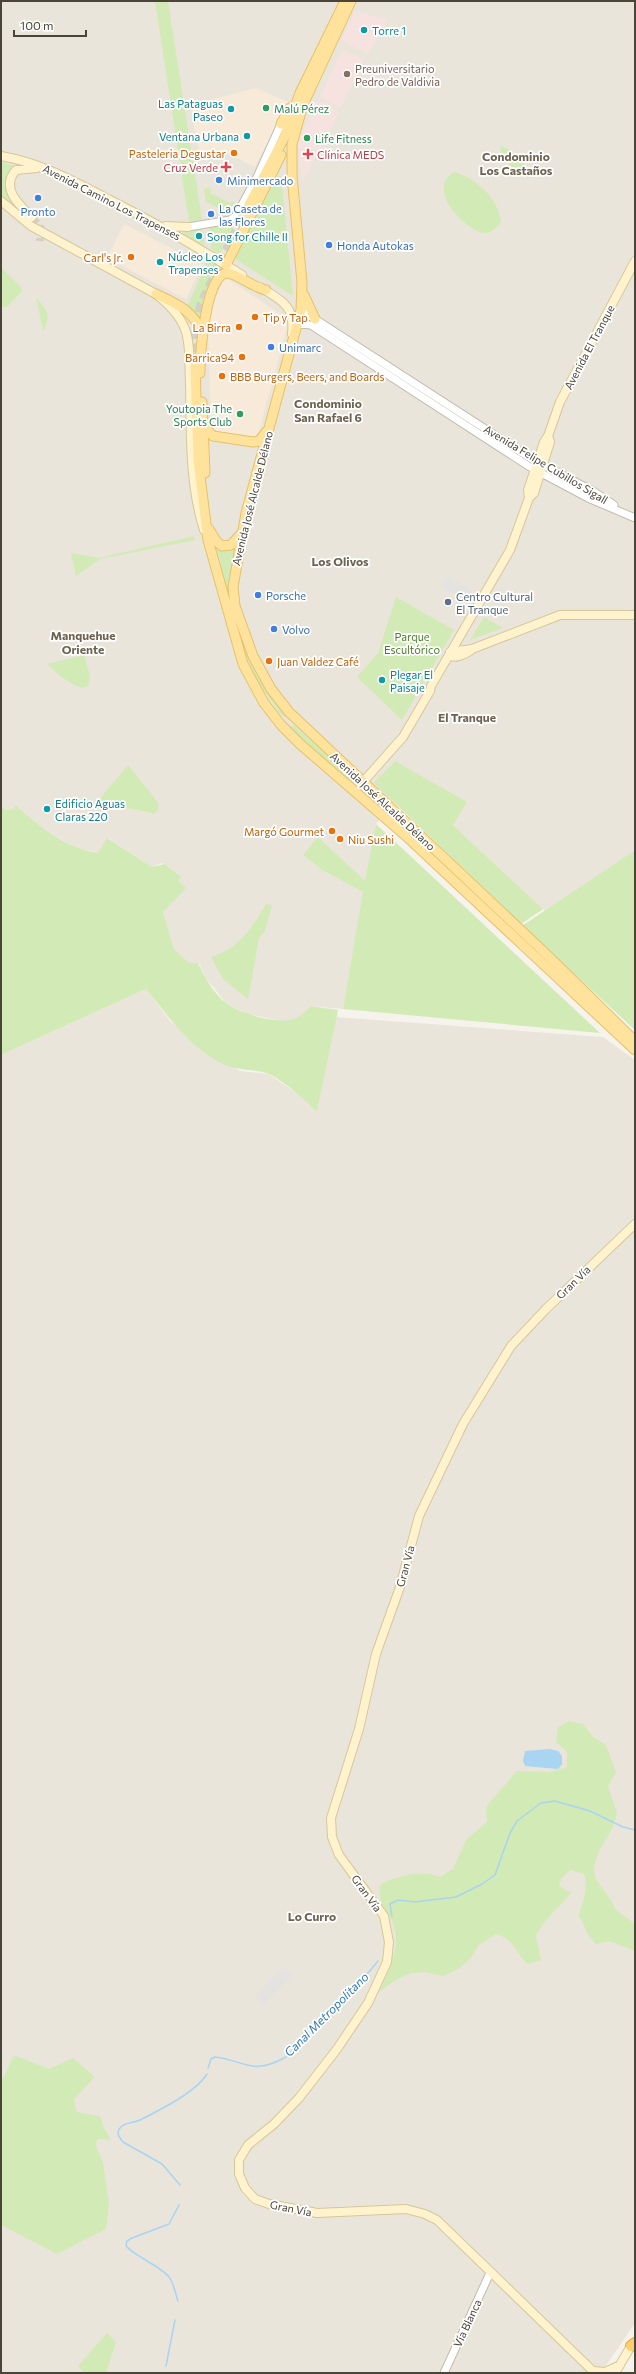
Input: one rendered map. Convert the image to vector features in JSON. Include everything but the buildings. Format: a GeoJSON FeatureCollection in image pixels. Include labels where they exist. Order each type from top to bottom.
{"type":"FeatureCollection","features":[{"type":"Feature","properties":{"kind":"main road"},"geometry":{"type":"LineString","coordinates":[[242,218],[300,93],[345,1]]}},
{"type":"Feature","properties":{"kind":"main road","name":"Avenida José Alcalde Délano"},"geometry":{"type":"LineString","coordinates":[[351,1],[300,115],[292,151],[293,184],[302,282],[301,310],[242,533],[233,579],[235,606],[256,662],[271,689],[289,712],[545,953],[635,1041]]}},
{"type":"Feature","properties":{"kind":"main road"},"geometry":{"type":"LineString","coordinates":[[226,265],[285,145],[284,127]]}},
{"type":"Feature","properties":{"kind":"main road","name":"Avenida Camino Los Trapenses"},"geometry":{"type":"LineString","coordinates":[[1,156],[30,162],[54,171],[156,223],[278,298],[301,310]]}},
{"type":"Feature","properties":{"kind":"main road"},"geometry":{"type":"LineString","coordinates":[[32,217],[10,196],[8,187],[9,178],[16,170],[21,168],[54,171]]}},
{"type":"Feature","properties":{"kind":"main road"},"geometry":{"type":"LineString","coordinates":[[272,174],[284,174],[293,184]]}},
{"type":"Feature","properties":{"kind":"main road"},"geometry":{"type":"LineString","coordinates":[[1,201],[31,226],[186,309],[195,318],[202,332]]}},
{"type":"Feature","properties":{"kind":"main road"},"geometry":{"type":"LineString","coordinates":[[156,223],[174,228],[188,227]]}},
{"type":"Feature","properties":{"kind":"main road","name":"Avenida El Tranque"},"geometry":{"type":"LineString","coordinates":[[363,782],[403,737],[430,691],[431,686],[452,654],[510,550],[529,498],[534,493],[537,472],[550,442],[548,436],[560,402],[635,261]]}},
{"type":"Feature","properties":{"kind":"main road"},"geometry":{"type":"LineString","coordinates":[[204,506],[204,426],[200,361],[202,332],[211,297],[222,275],[230,274],[253,287],[266,290]]}},
{"type":"Feature","properties":{"kind":"main road"},"geometry":{"type":"LineString","coordinates":[[302,282],[306,303],[315,319]]}},
{"type":"Feature","properties":{"kind":"main road","name":"Avenida José Alcalde Délano"},"geometry":{"type":"LineString","coordinates":[[156,294],[177,314],[187,338],[194,482],[199,511],[243,664],[254,687],[276,719],[287,731],[346,786],[393,825],[635,1050]]}},
{"type":"Feature","properties":{"kind":"main road","name":"Avenida Camino Los Trapenses"},"geometry":{"type":"LineString","coordinates":[[278,298],[288,307],[292,314],[292,344]]}},
{"type":"Feature","properties":{"kind":"main road","name":"Avenida José Alcalde Délano"},"geometry":{"type":"LineString","coordinates":[[195,366],[198,460],[208,540]]}},
{"type":"Feature","properties":{"kind":"main road"},"geometry":{"type":"LineString","coordinates":[[204,426],[213,436],[253,442],[259,440],[269,428]]}},
{"type":"Feature","properties":{"kind":"main road"},"geometry":{"type":"LineString","coordinates":[[204,451],[216,441],[250,446],[256,451],[260,463]]}},
{"type":"Feature","properties":{"kind":"main road"},"geometry":{"type":"LineString","coordinates":[[207,525],[214,539],[222,546],[231,544],[242,533]]}},
{"type":"Feature","properties":{"kind":"main road","name":"Avenida El Tranque"},"geometry":{"type":"LineString","coordinates":[[452,654],[465,638],[477,618],[477,610]]}},
{"type":"Feature","properties":{"kind":"main road"},"geometry":{"type":"LineString","coordinates":[[452,654],[473,649],[560,615],[635,615]]}},
{"type":"Feature","properties":{"kind":"main road"},"geometry":{"type":"LineString","coordinates":[[465,638],[466,643],[473,649]]}},
{"type":"Feature","properties":{"kind":"main road"},"geometry":{"type":"LineString","coordinates":[[276,719],[285,719],[289,712]]}},
{"type":"Feature","properties":{"kind":"main road"},"geometry":{"type":"LineString","coordinates":[[287,731],[290,726],[295,724],[318,745],[322,744]]}},
{"type":"Feature","properties":{"kind":"main road"},"geometry":{"type":"LineString","coordinates":[[363,782],[361,786],[362,793],[393,825]]}},
{"type":"Feature","properties":{"kind":"main road","name":"Gran Vía"},"geometry":{"type":"LineString","coordinates":[[592,2371],[490,2273],[447,2229],[425,2214],[398,2209],[317,2213],[278,2207],[260,2201],[248,2192],[240,2179],[238,2165],[243,2150],[298,2098],[348,2034],[371,1998],[387,1962],[389,1942],[384,1916],[339,1855],[332,1837],[331,1818],[359,1729],[376,1654],[400,1586],[419,1516],[463,1424],[511,1346],[551,1303],[635,1224]]}},
{"type":"Feature","properties":{"kind":"main road"},"geometry":{"type":"LineString","coordinates":[[616,2373],[633,2344]]}},
{"type":"Feature","properties":{"kind":"main road"},"geometry":{"type":"LineString","coordinates":[[592,2371],[605,2372],[620,2365]]}},
{"type":"Feature","properties":{"kind":"street"},"geometry":{"type":"LineString","coordinates":[[188,227],[230,220],[237,214],[284,127]]}},
{"type":"Feature","properties":{"kind":"street","name":"Avenida Felipe Cubillos Sigall"},"geometry":{"type":"LineString","coordinates":[[301,310],[506,442],[540,463],[599,494],[619,509]]}},
{"type":"Feature","properties":{"kind":"street","name":"Avenida Felipe Cubillos Sigall"},"geometry":{"type":"LineString","coordinates":[[298,324],[308,324],[537,472],[593,500],[619,509]]}},
{"type":"Feature","properties":{"kind":"street"},"geometry":{"type":"LineString","coordinates":[[330,338],[334,335],[343,337]]}},
{"type":"Feature","properties":{"kind":"street"},"geometry":{"type":"LineString","coordinates":[[485,438],[490,438],[503,445],[506,442]]}},
{"type":"Feature","properties":{"kind":"street"},"geometry":{"type":"LineString","coordinates":[[619,509],[635,518]]}},
{"type":"Feature","properties":{"kind":"street","name":"Vía Blanca"},"geometry":{"type":"LineString","coordinates":[[444,2373],[490,2273]]}},
{"type":"Feature","properties":{"kind":"shaded area"},"geometry":{"type":"Polygon","coordinates":[[[1,1],[635,1],[635,850],[545,911],[453,825],[394,803],[376,824],[343,1009],[310,1006],[304,1014],[293,1020],[281,1021],[248,1014],[226,1003],[206,978],[199,963],[189,964],[174,949],[163,912],[180,877],[168,866],[162,863],[152,867],[108,838],[98,853],[75,847],[47,832],[16,805],[13,809],[5,810],[1,805],[1,1]]]}},
{"type":"Feature","properties":{"kind":"shaded area","name":"Torre 1"},"geometry":{"type":"Polygon","coordinates":[[[355,12],[388,19],[368,54],[341,40],[355,12]]]}},
{"type":"Feature","properties":{"kind":"shaded area"},"geometry":{"type":"Polygon","coordinates":[[[342,50],[364,60],[340,108],[320,97],[342,50]]]}},
{"type":"Feature","properties":{"kind":"shaded area"},"geometry":{"type":"Polygon","coordinates":[[[256,88],[288,102],[255,167],[218,149],[199,151],[190,105],[256,88]]]}},
{"type":"Feature","properties":{"kind":"shaded area","name":"Clínica MEDS"},"geometry":{"type":"Polygon","coordinates":[[[317,102],[326,103],[339,113],[302,183],[298,141],[317,102]]]}},
{"type":"Feature","properties":{"kind":"shaded area"},"geometry":{"type":"Polygon","coordinates":[[[124,224],[202,264],[186,299],[107,258],[124,224]]]}},
{"type":"Feature","properties":{"kind":"shaded area"},"geometry":{"type":"Polygon","coordinates":[[[225,277],[289,320],[257,438],[217,431],[211,428],[208,327],[214,301],[225,277]]]}},
{"type":"Feature","properties":{"kind":"shaded area"},"geometry":{"type":"Polygon","coordinates":[[[447,576],[476,592],[470,602],[441,587],[447,576]]]}},
{"type":"Feature","properties":{"kind":"shaded area"},"geometry":{"type":"Polygon","coordinates":[[[146,989],[171,1022],[240,1071],[269,1074],[309,1102],[317,1112],[336,1017],[603,1037],[635,1060],[635,2323],[601,2373],[1,2373],[1,1055],[146,989]]]}},
{"type":"Feature","properties":{"kind":"shaded area"},"geometry":{"type":"Polygon","coordinates":[[[283,1967],[292,1975],[262,2006],[255,1996],[283,1967]]]}},
{"type":"Feature","properties":{"kind":"green space"},"geometry":{"type":"Polygon","coordinates":[[[155,1],[168,1],[202,220],[189,222],[155,1]]]}},
{"type":"Feature","properties":{"kind":"green space"},"geometry":{"type":"Polygon","coordinates":[[[500,146],[510,150],[519,158],[530,177],[528,178],[523,176],[510,165],[501,151],[500,146]]]}},
{"type":"Feature","properties":{"kind":"green space"},"geometry":{"type":"Polygon","coordinates":[[[1,162],[15,166],[9,180],[11,194],[15,201],[31,219],[17,206],[14,208],[1,195],[1,162]]]}},
{"type":"Feature","properties":{"kind":"green space"},"geometry":{"type":"Polygon","coordinates":[[[454,172],[478,184],[496,205],[501,222],[493,230],[486,233],[471,228],[454,211],[447,201],[444,190],[446,180],[454,172]]]}},
{"type":"Feature","properties":{"kind":"green space"},"geometry":{"type":"Polygon","coordinates":[[[281,176],[293,296],[234,258],[274,179],[281,176]]]}},
{"type":"Feature","properties":{"kind":"green space"},"geometry":{"type":"Polygon","coordinates":[[[206,188],[211,189],[210,193],[230,203],[233,201],[236,205],[231,214],[206,202],[204,190],[206,188]]]}},
{"type":"Feature","properties":{"kind":"green space"},"geometry":{"type":"Polygon","coordinates":[[[237,220],[219,256],[211,248],[209,227],[237,220]]]}},
{"type":"Feature","properties":{"kind":"green space"},"geometry":{"type":"Polygon","coordinates":[[[202,229],[205,246],[180,233],[202,229]]]}},
{"type":"Feature","properties":{"kind":"green space"},"geometry":{"type":"Polygon","coordinates":[[[207,257],[227,270],[223,272],[201,324],[187,307],[205,266],[207,257]]]}},
{"type":"Feature","properties":{"kind":"green space"},"geometry":{"type":"Polygon","coordinates":[[[1,267],[23,290],[7,307],[1,307],[1,267]]]}},
{"type":"Feature","properties":{"kind":"green space"},"geometry":{"type":"Polygon","coordinates":[[[36,297],[43,306],[48,317],[43,331],[36,297]]]}},
{"type":"Feature","properties":{"kind":"green space"},"geometry":{"type":"Polygon","coordinates":[[[194,536],[195,540],[100,559],[76,576],[71,553],[99,558],[194,536]]]}},
{"type":"Feature","properties":{"kind":"green space"},"geometry":{"type":"Polygon","coordinates":[[[235,545],[228,586],[230,600],[216,546],[235,545]]]}},
{"type":"Feature","properties":{"kind":"green space","name":"Parque Escultórico"},"geometry":{"type":"Polygon","coordinates":[[[396,597],[454,630],[402,720],[357,677],[378,653],[396,597]]]}},
{"type":"Feature","properties":{"kind":"green space"},"geometry":{"type":"Polygon","coordinates":[[[232,604],[286,715],[285,717],[277,710],[260,684],[250,665],[232,604]]]}},
{"type":"Feature","properties":{"kind":"green space"},"geometry":{"type":"Polygon","coordinates":[[[484,617],[503,628],[470,640],[484,617]]]}},
{"type":"Feature","properties":{"kind":"green space"},"geometry":{"type":"Polygon","coordinates":[[[84,655],[89,670],[90,679],[88,685],[84,688],[70,683],[47,664],[84,655]]]}},
{"type":"Feature","properties":{"kind":"green space"},"geometry":{"type":"Polygon","coordinates":[[[291,726],[294,726],[354,778],[350,783],[290,728],[291,726]]]}},
{"type":"Feature","properties":{"kind":"green space"},"geometry":{"type":"Polygon","coordinates":[[[395,761],[467,802],[453,825],[543,909],[521,924],[374,783],[395,761]]]}},
{"type":"Feature","properties":{"kind":"green space"},"geometry":{"type":"Polygon","coordinates":[[[128,765],[159,804],[158,810],[154,814],[97,802],[128,765]]]}},
{"type":"Feature","properties":{"kind":"green space"},"geometry":{"type":"Polygon","coordinates":[[[1,805],[5,810],[13,809],[16,805],[44,829],[74,846],[98,853],[107,838],[152,867],[165,864],[181,877],[178,880],[186,888],[163,912],[174,949],[189,963],[198,963],[213,990],[221,999],[232,1007],[259,1017],[278,1020],[296,1018],[303,1014],[310,1006],[338,1010],[317,1112],[294,1091],[269,1074],[232,1067],[219,1062],[208,1055],[188,1039],[146,989],[1,1055],[1,805]]]}},
{"type":"Feature","properties":{"kind":"green space"},"geometry":{"type":"Polygon","coordinates":[[[376,824],[600,1033],[343,1009],[363,892],[324,871],[303,855],[318,837],[365,881],[376,824]]]}},
{"type":"Feature","properties":{"kind":"green space"},"geometry":{"type":"Polygon","coordinates":[[[635,850],[635,1030],[522,926],[635,850]]]}},
{"type":"Feature","properties":{"kind":"green space"},"geometry":{"type":"Polygon","coordinates":[[[266,904],[272,905],[265,931],[259,938],[248,999],[223,979],[211,957],[221,953],[237,943],[256,921],[266,904]]]}},
{"type":"Feature","properties":{"kind":"green space"},"geometry":{"type":"Polygon","coordinates":[[[569,1721],[583,1724],[593,1737],[606,1745],[616,1772],[608,1786],[617,1813],[612,1829],[599,1851],[594,1866],[595,1878],[611,1900],[616,1910],[635,1924],[635,1951],[609,1941],[596,1944],[589,1936],[579,1915],[586,1890],[584,1874],[570,1870],[561,1879],[559,1886],[571,1893],[547,1918],[536,1936],[541,1960],[528,1964],[523,1960],[511,1943],[496,1934],[478,1946],[471,1958],[458,1969],[443,1976],[425,1972],[411,1973],[394,1981],[379,1992],[392,1961],[396,1945],[393,1923],[381,1902],[381,1884],[410,1874],[426,1874],[440,1877],[453,1869],[466,1840],[487,1822],[486,1807],[517,1771],[550,1772],[567,1767],[567,1752],[556,1742],[558,1727],[569,1721]]]}},
{"type":"Feature","properties":{"kind":"green space"},"geometry":{"type":"Polygon","coordinates":[[[14,2055],[49,2069],[73,2058],[95,2077],[74,2099],[76,2112],[100,2116],[103,2126],[111,2140],[99,2139],[95,2144],[103,2162],[109,2204],[106,2229],[57,2254],[1,2225],[1,2082],[14,2055]]]}},
{"type":"Feature","properties":{"kind":"green space"},"geometry":{"type":"Polygon","coordinates":[[[107,2333],[116,2342],[106,2373],[84,2373],[78,2366],[107,2333]]]}},
{"type":"Feature","properties":{"kind":"water"},"geometry":{"type":"Polygon","coordinates":[[[550,1749],[558,1751],[562,1756],[562,1764],[558,1769],[525,1766],[523,1761],[525,1751],[550,1749]]]}},
{"type":"Feature","properties":{"kind":"waterway","name":"Canal Metropolitano"},"geometry":{"type":"LineString","coordinates":[[392,1916],[390,1904],[398,1900],[415,1902],[456,1897],[482,1884],[495,1875],[510,1833],[517,1821],[541,1803],[555,1801],[590,1811],[623,1827],[635,1830]]}},
{"type":"Feature","properties":{"kind":"waterway","name":"Canal Metropolitano"},"geometry":{"type":"LineString","coordinates":[[208,2068],[211,2059],[215,2057],[249,2066],[265,2066],[286,2057],[352,1992],[378,1961]]}},
{"type":"Feature","properties":{"kind":"waterway","name":"Canal Metropolitano"},"geometry":{"type":"LineString","coordinates":[[180,2185],[162,2164],[123,2142],[119,2137],[118,2132],[122,2126],[140,2120],[177,2100],[202,2081],[207,2074]]}},
{"type":"Feature","properties":{"kind":"waterway","name":"Canal Metropolitano"},"geometry":{"type":"LineString","coordinates":[[178,2301],[171,2279],[159,2268],[132,2252],[126,2245],[127,2241],[132,2238],[169,2224],[179,2205]]}},
{"type":"Feature","properties":{"kind":"waterway","name":"Canal Metropolitano"},"geometry":{"type":"LineString","coordinates":[[166,2366],[175,2320]]}},
{"type":"Feature","properties":{"kind":"tunnel"},"geometry":{"type":"LineString","coordinates":[[32,217],[41,229],[40,241]]}},
{"type":"Feature","properties":{"kind":"tunnel"},"geometry":{"type":"LineString","coordinates":[[195,366],[195,336],[201,304],[242,218]]}},
{"type":"Feature","properties":{"kind":"place","name":"Torre 1"},"geometry":{"type":"Point","coordinates":[364,30]}},
{"type":"Feature","properties":{"kind":"place","name":"Preuniversitario Pedro de Valdivia"},"geometry":{"type":"Point","coordinates":[347,74]}},
{"type":"Feature","properties":{"kind":"place","name":"Malú Pérez"},"geometry":{"type":"Point","coordinates":[266,108]}},
{"type":"Feature","properties":{"kind":"place","name":"Las Pataguas Paseo"},"geometry":{"type":"Point","coordinates":[231,109]}},
{"type":"Feature","properties":{"kind":"place","name":"Ventana Urbana"},"geometry":{"type":"Point","coordinates":[247,136]}},
{"type":"Feature","properties":{"kind":"place","name":"Life Fitness"},"geometry":{"type":"Point","coordinates":[307,138]}},
{"type":"Feature","properties":{"kind":"place","name":"Pasteleria Degustar"},"geometry":{"type":"Point","coordinates":[234,153]}},
{"type":"Feature","properties":{"kind":"place","name":"Clínica MEDS"},"geometry":{"type":"Point","coordinates":[308,154]}},
{"type":"Feature","properties":{"kind":"place","name":"Cruz Verde"},"geometry":{"type":"Point","coordinates":[226,167]}},
{"type":"Feature","properties":{"kind":"place","name":"Minimercado"},"geometry":{"type":"Point","coordinates":[219,180]}},
{"type":"Feature","properties":{"kind":"place","name":"Pronto"},"geometry":{"type":"Point","coordinates":[38,198]}},
{"type":"Feature","properties":{"kind":"place","name":"La Caseta de las Flores"},"geometry":{"type":"Point","coordinates":[211,214]}},
{"type":"Feature","properties":{"kind":"place","name":"Song for Chille II"},"geometry":{"type":"Point","coordinates":[199,236]}},
{"type":"Feature","properties":{"kind":"place","name":"Honda Autokas"},"geometry":{"type":"Point","coordinates":[329,245]}},
{"type":"Feature","properties":{"kind":"place","name":"Carl's Jr."},"geometry":{"type":"Point","coordinates":[131,257]}},
{"type":"Feature","properties":{"kind":"place","name":"Núcleo Los Trapenses"},"geometry":{"type":"Point","coordinates":[160,262]}},
{"type":"Feature","properties":{"kind":"place","name":"Tip y Tap"},"geometry":{"type":"Point","coordinates":[255,317]}},
{"type":"Feature","properties":{"kind":"place","name":"La Birra"},"geometry":{"type":"Point","coordinates":[239,327]}},
{"type":"Feature","properties":{"kind":"place","name":"Unimarc"},"geometry":{"type":"Point","coordinates":[271,347]}},
{"type":"Feature","properties":{"kind":"place","name":"Barrica94"},"geometry":{"type":"Point","coordinates":[242,357]}},
{"type":"Feature","properties":{"kind":"place","name":"BBB Burgers, Beers, and Boards"},"geometry":{"type":"Point","coordinates":[222,376]}},
{"type":"Feature","properties":{"kind":"place","name":"Youtopia The Sports Club"},"geometry":{"type":"Point","coordinates":[240,414]}},
{"type":"Feature","properties":{"kind":"place","name":"Porsche"},"geometry":{"type":"Point","coordinates":[258,595]}},
{"type":"Feature","properties":{"kind":"place","name":"Centro Cultural El Tranque"},"geometry":{"type":"Point","coordinates":[448,602]}},
{"type":"Feature","properties":{"kind":"place","name":"Volvo"},"geometry":{"type":"Point","coordinates":[274,629]}},
{"type":"Feature","properties":{"kind":"place","name":"Juan Valdez Café"},"geometry":{"type":"Point","coordinates":[269,661]}},
{"type":"Feature","properties":{"kind":"place","name":"Plegar El Paisaje"},"geometry":{"type":"Point","coordinates":[382,680]}},
{"type":"Feature","properties":{"kind":"place","name":"Edificio Aguas Claras 220"},"geometry":{"type":"Point","coordinates":[47,809]}},
{"type":"Feature","properties":{"kind":"place","name":"Margó Gourmet"},"geometry":{"type":"Point","coordinates":[332,831]}},
{"type":"Feature","properties":{"kind":"place","name":"Niu Sushi"},"geometry":{"type":"Point","coordinates":[340,839]}},
{"type":"Feature","properties":{"kind":"district","name":"Condominio Los Castaños"},"geometry":{"type":"Point","coordinates":[516,163]}},
{"type":"Feature","properties":{"kind":"district","name":"Condominio San Rafael 6"},"geometry":{"type":"Point","coordinates":[328,410]}},
{"type":"Feature","properties":{"kind":"district","name":"Los Olivos"},"geometry":{"type":"Point","coordinates":[340,561]}},
{"type":"Feature","properties":{"kind":"district","name":"Manquehue Oriente"},"geometry":{"type":"Point","coordinates":[83,642]}},
{"type":"Feature","properties":{"kind":"district","name":"El Tranque"},"geometry":{"type":"Point","coordinates":[467,717]}},
{"type":"Feature","properties":{"kind":"district","name":"Lo Curro"},"geometry":{"type":"Point","coordinates":[312,1916]}}]}
